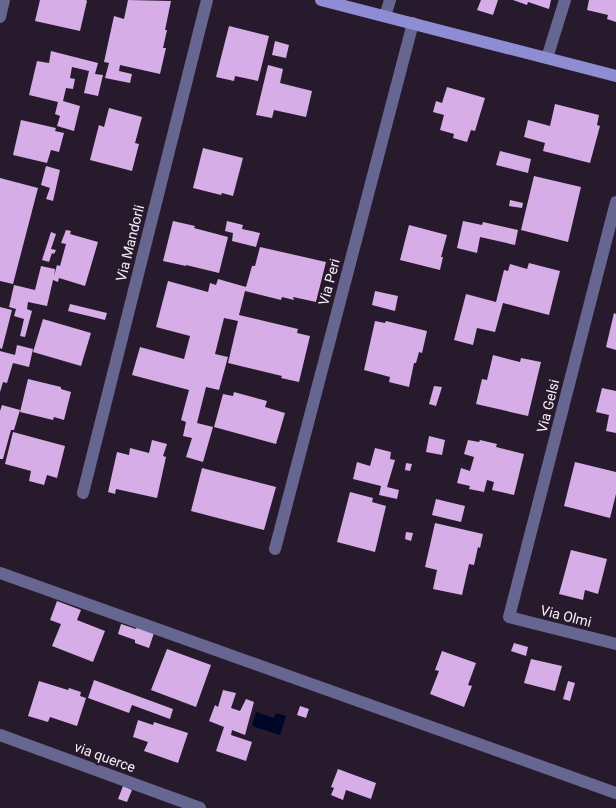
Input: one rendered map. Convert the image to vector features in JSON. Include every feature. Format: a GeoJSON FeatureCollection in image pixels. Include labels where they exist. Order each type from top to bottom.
{"type":"FeatureCollection","features":[{"type":"Feature","properties":{"kind":"street"},"geometry":{"type":"LineString","coordinates":[[0,17],[4,0]]}},
{"type":"Feature","properties":{"kind":"street","name":"Via Mandorli"},"geometry":{"type":"LineString","coordinates":[[83,494],[207,0]]}},
{"type":"Feature","properties":{"kind":"street"},"geometry":{"type":"LineString","coordinates":[[321,0],[616,76]]}},
{"type":"Feature","properties":{"kind":"street"},"geometry":{"type":"LineString","coordinates":[[385,16],[390,0]]}},
{"type":"Feature","properties":{"kind":"street"},"geometry":{"type":"LineString","coordinates":[[547,58],[565,0]]}},
{"type":"Feature","properties":{"kind":"street","name":"Via Peri"},"geometry":{"type":"LineString","coordinates":[[275,549],[413,23]]}},
{"type":"Feature","properties":{"kind":"street","name":"Via Gelsi"},"geometry":{"type":"LineString","coordinates":[[509,616],[616,202]]}},
{"type":"Feature","properties":{"kind":"street"},"geometry":{"type":"LineString","coordinates":[[0,572],[616,793]]}},
{"type":"Feature","properties":{"kind":"street","name":"Via Olmi"},"geometry":{"type":"LineString","coordinates":[[509,616],[616,644]]}},
{"type":"Feature","properties":{"kind":"street","name":"via querce"},"geometry":{"type":"LineString","coordinates":[[0,734],[200,808]]}},
{"type":"Feature","properties":{"kind":"water"},"geometry":{"type":"Polygon","coordinates":[[[256,712],[274,718],[276,713],[286,716],[280,735],[252,726],[256,712]]]}},
{"type":"Feature","properties":{"kind":"building"},"geometry":{"type":"Polygon","coordinates":[[[40,0],[86,0],[80,31],[35,21],[40,0]]]}},
{"type":"Feature","properties":{"kind":"building"},"geometry":{"type":"Polygon","coordinates":[[[128,0],[171,1],[163,48],[166,48],[160,74],[120,65],[119,71],[132,74],[130,83],[105,78],[109,63],[104,62],[114,16],[124,19],[128,0]]]}},
{"type":"Feature","properties":{"kind":"building"},"geometry":{"type":"Polygon","coordinates":[[[481,0],[498,0],[493,15],[477,10],[481,0]]]}},
{"type":"Feature","properties":{"kind":"building"},"geometry":{"type":"Polygon","coordinates":[[[513,0],[551,0],[549,9],[528,2],[527,5],[513,0]]]}},
{"type":"Feature","properties":{"kind":"building"},"geometry":{"type":"Polygon","coordinates":[[[589,0],[616,0],[616,22],[607,19],[608,15],[587,10],[589,0]]]}},
{"type":"Feature","properties":{"kind":"building"},"geometry":{"type":"Polygon","coordinates":[[[229,26],[269,36],[258,81],[235,76],[234,81],[216,77],[229,26]]]}},
{"type":"Feature","properties":{"kind":"building"},"geometry":{"type":"Polygon","coordinates":[[[275,41],[289,45],[286,58],[272,55],[275,41]]]}},
{"type":"Feature","properties":{"kind":"building"},"geometry":{"type":"Polygon","coordinates":[[[51,51],[98,63],[95,74],[103,75],[98,96],[84,93],[89,71],[72,67],[70,78],[75,79],[73,89],[66,88],[63,101],[80,106],[74,131],[57,126],[60,116],[55,114],[58,102],[29,95],[37,61],[49,63],[51,51]]]}},
{"type":"Feature","properties":{"kind":"building"},"geometry":{"type":"Polygon","coordinates":[[[268,65],[283,69],[280,83],[312,91],[306,117],[274,110],[272,118],[256,115],[268,65]]]}},
{"type":"Feature","properties":{"kind":"building"},"geometry":{"type":"Polygon","coordinates":[[[447,87],[485,98],[475,131],[471,130],[467,142],[453,138],[454,134],[440,130],[444,115],[433,112],[436,101],[442,103],[447,87]]]}},
{"type":"Feature","properties":{"kind":"building"},"geometry":{"type":"Polygon","coordinates":[[[555,104],[599,115],[597,125],[600,126],[590,163],[543,151],[545,143],[524,137],[528,120],[550,126],[555,104]]]}},
{"type":"Feature","properties":{"kind":"building"},"geometry":{"type":"Polygon","coordinates":[[[109,108],[142,117],[135,143],[139,144],[132,171],[90,160],[99,125],[104,127],[109,108]]]}},
{"type":"Feature","properties":{"kind":"building"},"geometry":{"type":"Polygon","coordinates":[[[21,120],[56,128],[55,131],[64,133],[59,152],[51,150],[47,163],[13,155],[21,120]]]}},
{"type":"Feature","properties":{"kind":"building"},"geometry":{"type":"Polygon","coordinates":[[[203,148],[243,158],[233,196],[193,188],[203,148]]]}},
{"type":"Feature","properties":{"kind":"building"},"geometry":{"type":"Polygon","coordinates":[[[500,151],[531,159],[528,173],[496,165],[500,151]]]}},
{"type":"Feature","properties":{"kind":"building"},"geometry":{"type":"Polygon","coordinates":[[[46,166],[60,170],[53,201],[46,199],[50,188],[41,185],[46,166]]]}},
{"type":"Feature","properties":{"kind":"building"},"geometry":{"type":"Polygon","coordinates":[[[534,176],[581,187],[568,242],[521,230],[534,176]]]}},
{"type":"Feature","properties":{"kind":"building"},"geometry":{"type":"Polygon","coordinates":[[[0,178],[38,188],[13,284],[0,281],[0,178]]]}},
{"type":"Feature","properties":{"kind":"building"},"geometry":{"type":"Polygon","coordinates":[[[510,200],[523,203],[522,208],[509,206],[510,200]]]}},
{"type":"Feature","properties":{"kind":"building"},"geometry":{"type":"Polygon","coordinates":[[[173,221],[228,237],[219,273],[163,261],[173,221]]]}},
{"type":"Feature","properties":{"kind":"building"},"geometry":{"type":"Polygon","coordinates":[[[227,221],[243,225],[242,229],[260,233],[256,247],[232,241],[233,233],[225,231],[227,221]]]}},
{"type":"Feature","properties":{"kind":"building"},"geometry":{"type":"Polygon","coordinates":[[[463,221],[482,225],[483,222],[518,230],[515,245],[480,237],[477,253],[457,248],[463,221]]]}},
{"type":"Feature","properties":{"kind":"building"},"geometry":{"type":"Polygon","coordinates":[[[409,225],[447,235],[441,257],[443,257],[440,270],[400,260],[409,225]]]}},
{"type":"Feature","properties":{"kind":"building"},"geometry":{"type":"Polygon","coordinates":[[[66,230],[71,231],[70,234],[98,242],[85,286],[59,278],[58,282],[53,280],[47,306],[28,302],[27,309],[32,311],[25,337],[20,336],[24,319],[14,316],[16,309],[9,307],[14,285],[35,290],[41,266],[55,269],[54,276],[57,265],[60,266],[66,244],[61,243],[66,230]]]}},
{"type":"Feature","properties":{"kind":"building"},"geometry":{"type":"Polygon","coordinates":[[[51,232],[56,234],[51,249],[56,250],[54,254],[52,253],[49,262],[42,260],[51,232]]]}},
{"type":"Feature","properties":{"kind":"building"},"geometry":{"type":"Polygon","coordinates":[[[260,247],[326,262],[316,302],[293,297],[294,300],[282,297],[281,300],[245,291],[239,315],[298,329],[297,333],[310,336],[299,382],[228,363],[238,321],[224,318],[215,354],[228,357],[219,390],[206,387],[197,423],[213,427],[203,462],[186,457],[192,438],[183,436],[186,422],[181,420],[189,390],[132,375],[140,347],[184,359],[190,336],[156,327],[168,281],[208,292],[210,283],[216,285],[218,279],[246,287],[252,266],[255,266],[260,247]]]}},
{"type":"Feature","properties":{"kind":"building"},"geometry":{"type":"Polygon","coordinates":[[[529,263],[560,271],[549,315],[503,303],[495,332],[477,328],[473,345],[454,340],[466,294],[496,302],[504,270],[508,271],[510,264],[527,269],[529,263]]]}},
{"type":"Feature","properties":{"kind":"building"},"geometry":{"type":"Polygon","coordinates":[[[375,291],[398,296],[395,311],[372,305],[375,291]]]}},
{"type":"Feature","properties":{"kind":"building"},"geometry":{"type":"Polygon","coordinates":[[[70,304],[107,313],[105,320],[68,311],[70,304]]]}},
{"type":"Feature","properties":{"kind":"building"},"geometry":{"type":"Polygon","coordinates":[[[0,307],[12,310],[2,349],[0,348],[0,307]]]}},
{"type":"Feature","properties":{"kind":"building"},"geometry":{"type":"Polygon","coordinates":[[[614,313],[616,314],[616,350],[606,347],[614,313]]]}},
{"type":"Feature","properties":{"kind":"building"},"geometry":{"type":"Polygon","coordinates":[[[43,319],[91,333],[81,366],[33,352],[43,319]]]}},
{"type":"Feature","properties":{"kind":"building"},"geometry":{"type":"Polygon","coordinates":[[[375,321],[385,323],[386,321],[427,331],[422,353],[419,352],[416,363],[414,363],[409,387],[389,382],[390,377],[364,370],[375,321]]]}},
{"type":"Feature","properties":{"kind":"building"},"geometry":{"type":"Polygon","coordinates":[[[17,345],[33,349],[29,367],[13,363],[7,383],[3,382],[0,392],[0,351],[15,355],[17,345]]]}},
{"type":"Feature","properties":{"kind":"building"},"geometry":{"type":"Polygon","coordinates":[[[493,355],[520,362],[521,358],[541,362],[528,416],[476,404],[482,379],[487,380],[493,355]]]}},
{"type":"Feature","properties":{"kind":"building"},"geometry":{"type":"Polygon","coordinates":[[[28,379],[61,387],[61,389],[71,392],[64,420],[54,417],[53,420],[20,412],[28,379]]]}},
{"type":"Feature","properties":{"kind":"building"},"geometry":{"type":"Polygon","coordinates":[[[434,386],[442,387],[436,406],[429,404],[434,386]]]}},
{"type":"Feature","properties":{"kind":"building"},"geometry":{"type":"Polygon","coordinates":[[[602,388],[616,391],[616,433],[606,431],[609,415],[596,412],[602,388]]]}},
{"type":"Feature","properties":{"kind":"building"},"geometry":{"type":"Polygon","coordinates":[[[234,392],[267,401],[265,407],[285,413],[276,444],[214,427],[223,394],[233,396],[234,392]]]}},
{"type":"Feature","properties":{"kind":"building"},"geometry":{"type":"Polygon","coordinates":[[[2,405],[20,410],[14,430],[11,430],[3,459],[0,459],[0,411],[2,405]]]}},
{"type":"Feature","properties":{"kind":"building"},"geometry":{"type":"Polygon","coordinates":[[[13,432],[65,446],[57,478],[47,475],[44,485],[29,481],[31,471],[5,464],[13,432]]]}},
{"type":"Feature","properties":{"kind":"building"},"geometry":{"type":"Polygon","coordinates":[[[429,436],[445,440],[442,455],[426,452],[429,436]]]}},
{"type":"Feature","properties":{"kind":"building"},"geometry":{"type":"Polygon","coordinates":[[[152,440],[167,444],[163,456],[166,457],[157,498],[116,489],[115,494],[108,492],[117,452],[129,455],[130,448],[149,453],[152,440]]]}},
{"type":"Feature","properties":{"kind":"building"},"geometry":{"type":"Polygon","coordinates":[[[468,440],[479,442],[480,440],[497,444],[496,447],[524,454],[514,495],[492,490],[494,482],[487,480],[484,492],[469,489],[470,486],[457,483],[461,468],[470,471],[474,457],[464,454],[468,440]]]}},
{"type":"Feature","properties":{"kind":"building"},"geometry":{"type":"Polygon","coordinates":[[[375,448],[391,452],[390,459],[395,460],[387,487],[399,490],[397,499],[379,495],[381,486],[353,479],[357,462],[370,466],[375,448]]]}},
{"type":"Feature","properties":{"kind":"building"},"geometry":{"type":"Polygon","coordinates":[[[575,462],[616,472],[616,494],[610,518],[564,506],[575,462]]]}},
{"type":"Feature","properties":{"kind":"building"},"geometry":{"type":"Polygon","coordinates":[[[406,463],[412,464],[410,471],[405,470],[406,463]]]}},
{"type":"Feature","properties":{"kind":"building"},"geometry":{"type":"Polygon","coordinates":[[[202,468],[276,487],[264,530],[191,511],[202,468]]]}},
{"type":"Feature","properties":{"kind":"building"},"geometry":{"type":"Polygon","coordinates":[[[350,492],[373,498],[372,502],[386,506],[375,552],[337,542],[350,492]]]}},
{"type":"Feature","properties":{"kind":"building"},"geometry":{"type":"Polygon","coordinates":[[[436,499],[465,506],[461,522],[432,515],[436,499]]]}},
{"type":"Feature","properties":{"kind":"building"},"geometry":{"type":"Polygon","coordinates":[[[435,523],[483,534],[474,565],[469,564],[462,595],[433,589],[437,570],[425,567],[435,523]]]}},
{"type":"Feature","properties":{"kind":"building"},"geometry":{"type":"Polygon","coordinates":[[[406,532],[413,533],[411,541],[405,539],[406,532]]]}},
{"type":"Feature","properties":{"kind":"building"},"geometry":{"type":"Polygon","coordinates":[[[571,550],[607,559],[598,594],[585,590],[583,600],[559,594],[571,550]]]}},
{"type":"Feature","properties":{"kind":"building"},"geometry":{"type":"Polygon","coordinates":[[[57,601],[81,610],[77,620],[105,631],[93,662],[52,646],[61,624],[50,620],[57,601]]]}},
{"type":"Feature","properties":{"kind":"building"},"geometry":{"type":"Polygon","coordinates":[[[121,624],[154,633],[149,648],[135,643],[135,640],[118,634],[121,624]]]}},
{"type":"Feature","properties":{"kind":"building"},"geometry":{"type":"Polygon","coordinates":[[[514,643],[528,647],[526,656],[511,651],[514,643]]]}},
{"type":"Feature","properties":{"kind":"building"},"geometry":{"type":"Polygon","coordinates":[[[167,649],[211,665],[196,707],[151,690],[167,649]]]}},
{"type":"Feature","properties":{"kind":"building"},"geometry":{"type":"Polygon","coordinates":[[[442,651],[476,663],[468,685],[472,686],[464,707],[430,694],[439,671],[435,670],[442,651]]]}},
{"type":"Feature","properties":{"kind":"building"},"geometry":{"type":"Polygon","coordinates":[[[531,659],[562,666],[555,691],[524,683],[531,659]]]}},
{"type":"Feature","properties":{"kind":"building"},"geometry":{"type":"Polygon","coordinates":[[[94,680],[173,709],[170,719],[132,705],[129,713],[88,698],[94,680]]]}},
{"type":"Feature","properties":{"kind":"building"},"geometry":{"type":"Polygon","coordinates":[[[39,681],[81,692],[80,696],[86,698],[77,726],[50,717],[48,722],[28,716],[39,681]]]}},
{"type":"Feature","properties":{"kind":"building"},"geometry":{"type":"Polygon","coordinates":[[[568,681],[575,683],[570,701],[563,699],[568,681]]]}},
{"type":"Feature","properties":{"kind":"building"},"geometry":{"type":"Polygon","coordinates":[[[223,690],[236,693],[231,708],[240,711],[246,699],[254,702],[245,735],[232,730],[231,735],[252,742],[246,761],[216,751],[224,727],[209,721],[215,705],[218,707],[223,690]]]}},
{"type":"Feature","properties":{"kind":"building"},"geometry":{"type":"Polygon","coordinates":[[[300,706],[309,709],[306,718],[297,715],[300,706]]]}},
{"type":"Feature","properties":{"kind":"building"},"geometry":{"type":"Polygon","coordinates":[[[138,720],[153,725],[154,722],[188,733],[178,763],[144,751],[148,742],[133,737],[138,720]]]}},
{"type":"Feature","properties":{"kind":"building"},"geometry":{"type":"Polygon","coordinates":[[[338,769],[376,783],[371,799],[346,790],[343,800],[331,795],[334,788],[331,787],[338,769]]]}},
{"type":"Feature","properties":{"kind":"building"},"geometry":{"type":"Polygon","coordinates":[[[123,786],[132,790],[127,802],[118,799],[123,786]]]}}]}
